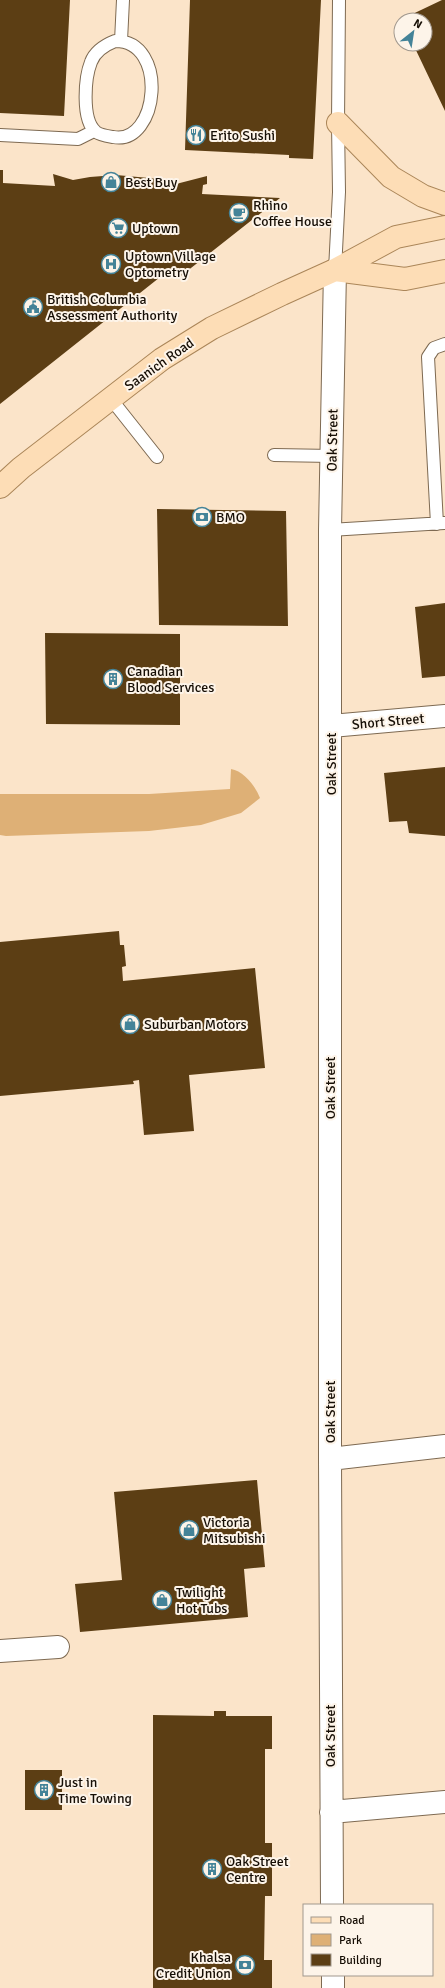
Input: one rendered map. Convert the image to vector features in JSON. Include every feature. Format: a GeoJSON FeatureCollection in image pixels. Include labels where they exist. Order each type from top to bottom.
{"type":"FeatureCollection","features":[{"type":"Feature","properties":{"kind":"main road"},"geometry":{"type":"LineString","coordinates":[[338,123],[391,177],[423,196],[445,204]]}},
{"type":"Feature","properties":{"kind":"main road","name":"Saanich Road"},"geometry":{"type":"LineString","coordinates":[[0,487],[21,468],[162,360],[212,328],[336,270],[396,237],[445,227]]}},
{"type":"Feature","properties":{"kind":"main road"},"geometry":{"type":"LineString","coordinates":[[336,270],[405,279],[445,271]]}},
{"type":"Feature","properties":{"kind":"street","name":"Oak Street"},"geometry":{"type":"LineString","coordinates":[[332,1904],[330,1459],[330,530],[333,342],[336,270]]}},
{"type":"Feature","properties":{"kind":"street","name":"Short Street"},"geometry":{"type":"LineString","coordinates":[[331,726],[445,716]]}},
{"type":"Feature","properties":{"kind":"street"},"geometry":{"type":"LineString","coordinates":[[330,1459],[445,1446]]}},
{"type":"Feature","properties":{"kind":"street"},"geometry":{"type":"LineString","coordinates":[[0,1651],[58,1647]]}},
{"type":"Feature","properties":{"kind":"street"},"geometry":{"type":"LineString","coordinates":[[331,1812],[445,1802]]}},
{"type":"Feature","properties":{"kind":"street"},"geometry":{"type":"LineString","coordinates":[[332,1976],[333,1988]]}},
{"type":"Feature","properties":{"kind":"lane"},"geometry":{"type":"LineString","coordinates":[[121,41],[123,0]]}},
{"type":"Feature","properties":{"kind":"lane"},"geometry":{"type":"LineString","coordinates":[[336,270],[339,192],[339,0]]}},
{"type":"Feature","properties":{"kind":"lane"},"geometry":{"type":"LineString","coordinates":[[121,41],[137,47],[148,64],[153,83],[151,105],[141,124],[133,134],[121,139],[104,136],[94,131],[85,110],[86,84],[91,61],[104,45],[121,41]]}},
{"type":"Feature","properties":{"kind":"lane"},"geometry":{"type":"LineString","coordinates":[[0,135],[78,139],[94,131]]}},
{"type":"Feature","properties":{"kind":"lane"},"geometry":{"type":"LineString","coordinates":[[330,530],[441,523],[428,357],[434,348],[445,344]]}},
{"type":"Feature","properties":{"kind":"lane"},"geometry":{"type":"LineString","coordinates":[[111,399],[157,457]]}},
{"type":"Feature","properties":{"kind":"lane"},"geometry":{"type":"LineString","coordinates":[[274,455],[332,456]]}},
{"type":"Feature","properties":{"kind":"green space"},"geometry":{"type":"Polygon","coordinates":[[[231,769],[236,770],[249,780],[256,789],[260,798],[241,813],[201,825],[149,831],[0,835],[0,794],[149,794],[230,789],[231,769]]]}},
{"type":"Feature","properties":{"kind":"building"},"geometry":{"type":"Polygon","coordinates":[[[0,0],[70,0],[64,116],[0,113],[0,0]]]}},
{"type":"Feature","properties":{"kind":"building"},"geometry":{"type":"Polygon","coordinates":[[[190,0],[321,0],[313,159],[289,158],[289,155],[185,150],[190,0]]]}},
{"type":"Feature","properties":{"kind":"building"},"geometry":{"type":"Polygon","coordinates":[[[445,0],[445,111],[417,52],[433,52],[433,12],[417,12],[445,0]]]}},
{"type":"Feature","properties":{"kind":"building"},"geometry":{"type":"Polygon","coordinates":[[[0,170],[3,170],[3,183],[55,186],[53,174],[73,180],[116,175],[160,179],[176,184],[207,176],[207,184],[203,185],[202,194],[280,198],[177,279],[169,270],[0,404],[0,170]]]}},
{"type":"Feature","properties":{"kind":"building"},"geometry":{"type":"Polygon","coordinates":[[[157,509],[286,511],[288,626],[159,625],[157,509]]]}},
{"type":"Feature","properties":{"kind":"building"},"geometry":{"type":"Polygon","coordinates":[[[445,603],[445,676],[422,678],[415,607],[445,603]]]}},
{"type":"Feature","properties":{"kind":"building","name":"Canadian Blood Services"},"geometry":{"type":"Polygon","coordinates":[[[45,633],[180,634],[180,725],[46,724],[45,633]]]}},
{"type":"Feature","properties":{"kind":"building"},"geometry":{"type":"Polygon","coordinates":[[[445,767],[445,836],[409,833],[407,821],[389,822],[384,773],[445,767]]]}},
{"type":"Feature","properties":{"kind":"building","name":"Suburban Motors"},"geometry":{"type":"Polygon","coordinates":[[[119,931],[120,945],[124,945],[126,966],[122,967],[123,981],[255,968],[265,1068],[189,1075],[194,1131],[144,1135],[139,1080],[133,1081],[134,1084],[0,1096],[0,942],[119,931]]]}},
{"type":"Feature","properties":{"kind":"building","name":"Victoria Mitsubishi"},"geometry":{"type":"Polygon","coordinates":[[[257,1480],[265,1567],[244,1569],[248,1617],[80,1632],[75,1584],[122,1580],[114,1492],[257,1480]]]}},
{"type":"Feature","properties":{"kind":"building","name":"Oak Street Centre"},"geometry":{"type":"Polygon","coordinates":[[[214,1711],[226,1711],[226,1716],[272,1716],[272,1749],[265,1749],[265,1843],[272,1843],[272,1896],[265,1896],[264,1960],[272,1960],[272,1988],[153,1988],[153,1715],[214,1716],[214,1711]]]}},
{"type":"Feature","properties":{"kind":"building","name":"Just in Time Towing"},"geometry":{"type":"Polygon","coordinates":[[[25,1770],[62,1770],[62,1810],[25,1810],[25,1770]]]}},
{"type":"Feature","properties":{"kind":"place","name":"Erito Sushi"},"geometry":{"type":"Point","coordinates":[196,135]}},
{"type":"Feature","properties":{"kind":"place","name":"Best Buy"},"geometry":{"type":"Point","coordinates":[111,182]}},
{"type":"Feature","properties":{"kind":"place","name":"Rhino Coffee House"},"geometry":{"type":"Point","coordinates":[239,213]}},
{"type":"Feature","properties":{"kind":"place","name":"Uptown"},"geometry":{"type":"Point","coordinates":[118,228]}},
{"type":"Feature","properties":{"kind":"place","name":"Uptown Village Optometry"},"geometry":{"type":"Point","coordinates":[111,264]}},
{"type":"Feature","properties":{"kind":"place","name":"British Columbia Assessment Authority"},"geometry":{"type":"Point","coordinates":[33,307]}},
{"type":"Feature","properties":{"kind":"place","name":"BMO"},"geometry":{"type":"Point","coordinates":[202,517]}},
{"type":"Feature","properties":{"kind":"place","name":"Canadian Blood Services"},"geometry":{"type":"Point","coordinates":[113,679]}},
{"type":"Feature","properties":{"kind":"place","name":"Suburban Motors"},"geometry":{"type":"Point","coordinates":[130,1024]}},
{"type":"Feature","properties":{"kind":"place","name":"Victoria Mitsubishi"},"geometry":{"type":"Point","coordinates":[189,1530]}},
{"type":"Feature","properties":{"kind":"place","name":"Twilight Hot Tubs"},"geometry":{"type":"Point","coordinates":[162,1600]}},
{"type":"Feature","properties":{"kind":"place","name":"Just in Time Towing"},"geometry":{"type":"Point","coordinates":[44,1790]}},
{"type":"Feature","properties":{"kind":"place","name":"Oak Street Centre"},"geometry":{"type":"Point","coordinates":[212,1869]}},
{"type":"Feature","properties":{"kind":"place","name":"Khalsa Credit Union"},"geometry":{"type":"Point","coordinates":[245,1965]}}]}
